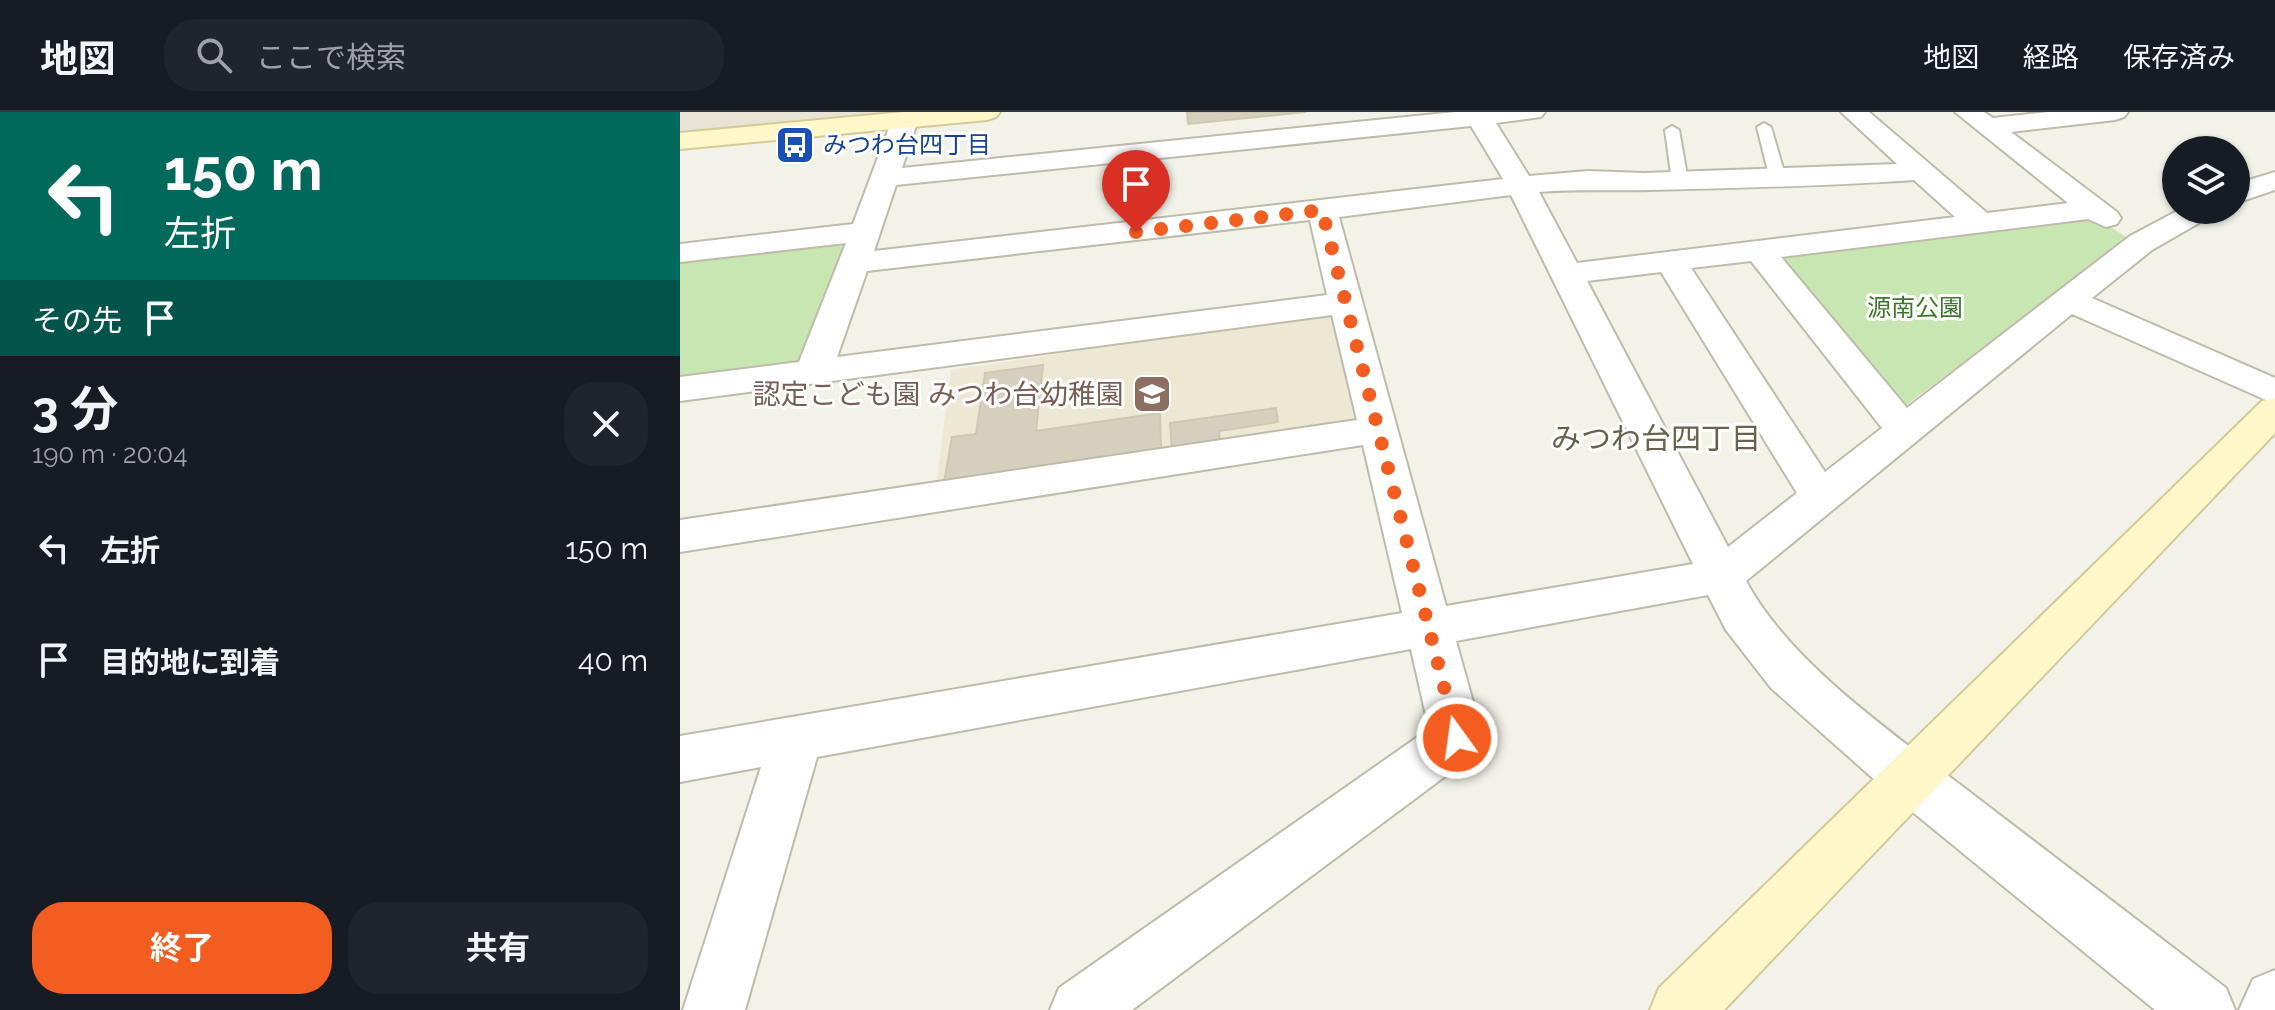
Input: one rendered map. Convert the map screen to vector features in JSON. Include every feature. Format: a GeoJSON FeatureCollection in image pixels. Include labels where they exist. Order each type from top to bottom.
{"type":"FeatureCollection","features":[{"type":"Feature","properties":{"kind":"street"},"geometry":{"type":"LineString","coordinates":[[680,141],[987,112]]}},
{"type":"Feature","properties":{"kind":"street"},"geometry":{"type":"LineString","coordinates":[[883,178],[1478,115],[1532,112]]}},
{"type":"Feature","properties":{"kind":"street"},"geometry":{"type":"LineString","coordinates":[[1854,112],[1980,223]]}},
{"type":"Feature","properties":{"kind":"street"},"geometry":{"type":"LineString","coordinates":[[1978,120],[2115,112]]}},
{"type":"Feature","properties":{"kind":"street"},"geometry":{"type":"LineString","coordinates":[[1478,115],[1521,185],[1568,274],[1742,617],[1788,674],[1912,779],[2204,1010]]}},
{"type":"Feature","properties":{"kind":"street"},"geometry":{"type":"LineString","coordinates":[[813,373],[856,263],[863,232],[905,120]]}},
{"type":"Feature","properties":{"kind":"street"},"geometry":{"type":"LineString","coordinates":[[1978,120],[2141,243]]}},
{"type":"Feature","properties":{"kind":"street"},"geometry":{"type":"LineString","coordinates":[[856,263],[1521,185],[1588,180],[1778,179],[1921,171]]}},
{"type":"Feature","properties":{"kind":"street"},"geometry":{"type":"LineString","coordinates":[[2250,189],[2275,181]]}},
{"type":"Feature","properties":{"kind":"street"},"geometry":{"type":"LineString","coordinates":[[1568,274],[2093,209]]}},
{"type":"Feature","properties":{"kind":"street"},"geometry":{"type":"LineString","coordinates":[[1081,1010],[1457,738],[1322,210]]}},
{"type":"Feature","properties":{"kind":"street"},"geometry":{"type":"LineString","coordinates":[[680,759],[1721,576],[2141,243],[2176,224]]}},
{"type":"Feature","properties":{"kind":"street"},"geometry":{"type":"LineString","coordinates":[[680,253],[863,232]]}},
{"type":"Feature","properties":{"kind":"street"},"geometry":{"type":"LineString","coordinates":[[1759,250],[1905,431]]}},
{"type":"Feature","properties":{"kind":"street"},"geometry":{"type":"LineString","coordinates":[[1670,261],[1821,498]]}},
{"type":"Feature","properties":{"kind":"street"},"geometry":{"type":"LineString","coordinates":[[2070,301],[2275,392]]}},
{"type":"Feature","properties":{"kind":"street"},"geometry":{"type":"LineString","coordinates":[[680,389],[1347,303]]}},
{"type":"Feature","properties":{"kind":"street"},"geometry":{"type":"LineString","coordinates":[[1681,1010],[2275,410]]}},
{"type":"Feature","properties":{"kind":"street"},"geometry":{"type":"LineString","coordinates":[[680,536],[1378,430]]}},
{"type":"Feature","properties":{"kind":"street"},"geometry":{"type":"LineString","coordinates":[[714,1010],[796,740]]}},
{"type":"Feature","properties":{"kind":"street"},"geometry":{"type":"LineString","coordinates":[[2270,1010],[2275,1001]]}},
{"type":"Feature","properties":{"kind":"lane"},"geometry":{"type":"LineString","coordinates":[[1764,127],[1778,179]]}},
{"type":"Feature","properties":{"kind":"lane"},"geometry":{"type":"LineString","coordinates":[[1672,130],[1680,181]]}},
{"type":"Feature","properties":{"kind":"shaded area"},"geometry":{"type":"Polygon","coordinates":[[[680,112],[896,112],[680,132],[680,112]]]}},
{"type":"Feature","properties":{"kind":"shaded area","name":"認定こども園 みつわ台幼稚園"},"geometry":{"type":"Polygon","coordinates":[[[1322,314],[1337,320],[1360,417],[1348,428],[936,487],[951,370],[1322,314]]]}},
{"type":"Feature","properties":{"kind":"green space","name":"源南公園"},"geometry":{"type":"Polygon","coordinates":[[[2097,218],[2129,239],[1902,408],[1783,260],[1788,252],[2097,218]]]}},
{"type":"Feature","properties":{"kind":"green space"},"geometry":{"type":"Polygon","coordinates":[[[850,237],[804,359],[785,369],[680,382],[680,257],[850,237]]]}},
{"type":"Feature","properties":{"kind":"building"},"geometry":{"type":"Polygon","coordinates":[[[1187,112],[1306,112],[1188,124],[1187,112]]]}},
{"type":"Feature","properties":{"kind":"building"},"geometry":{"type":"Polygon","coordinates":[[[1043,365],[1036,431],[1160,413],[1161,448],[944,482],[952,437],[976,434],[985,373],[1043,365]]]}},
{"type":"Feature","properties":{"kind":"building"},"geometry":{"type":"Polygon","coordinates":[[[1276,408],[1278,422],[1219,431],[1220,443],[1172,451],[1170,423],[1276,408]]]}},
{"type":"Feature","properties":{"kind":"place","name":"みつわ台四丁目"},"geometry":{"type":"Point","coordinates":[795,145]}},
{"type":"Feature","properties":{"kind":"place","name":"認定こども園 みつわ台幼稚園"},"geometry":{"type":"Point","coordinates":[1152,394]}},
{"type":"Feature","properties":{"kind":"district","name":"みつわ台四丁目"},"geometry":{"type":"Point","coordinates":[1656,439]}},
{"type":"Feature","properties":{"kind":"route"},"geometry":{"type":"LineString","coordinates":[[1136,232],[1322,210],[1457,738]]}}]}
